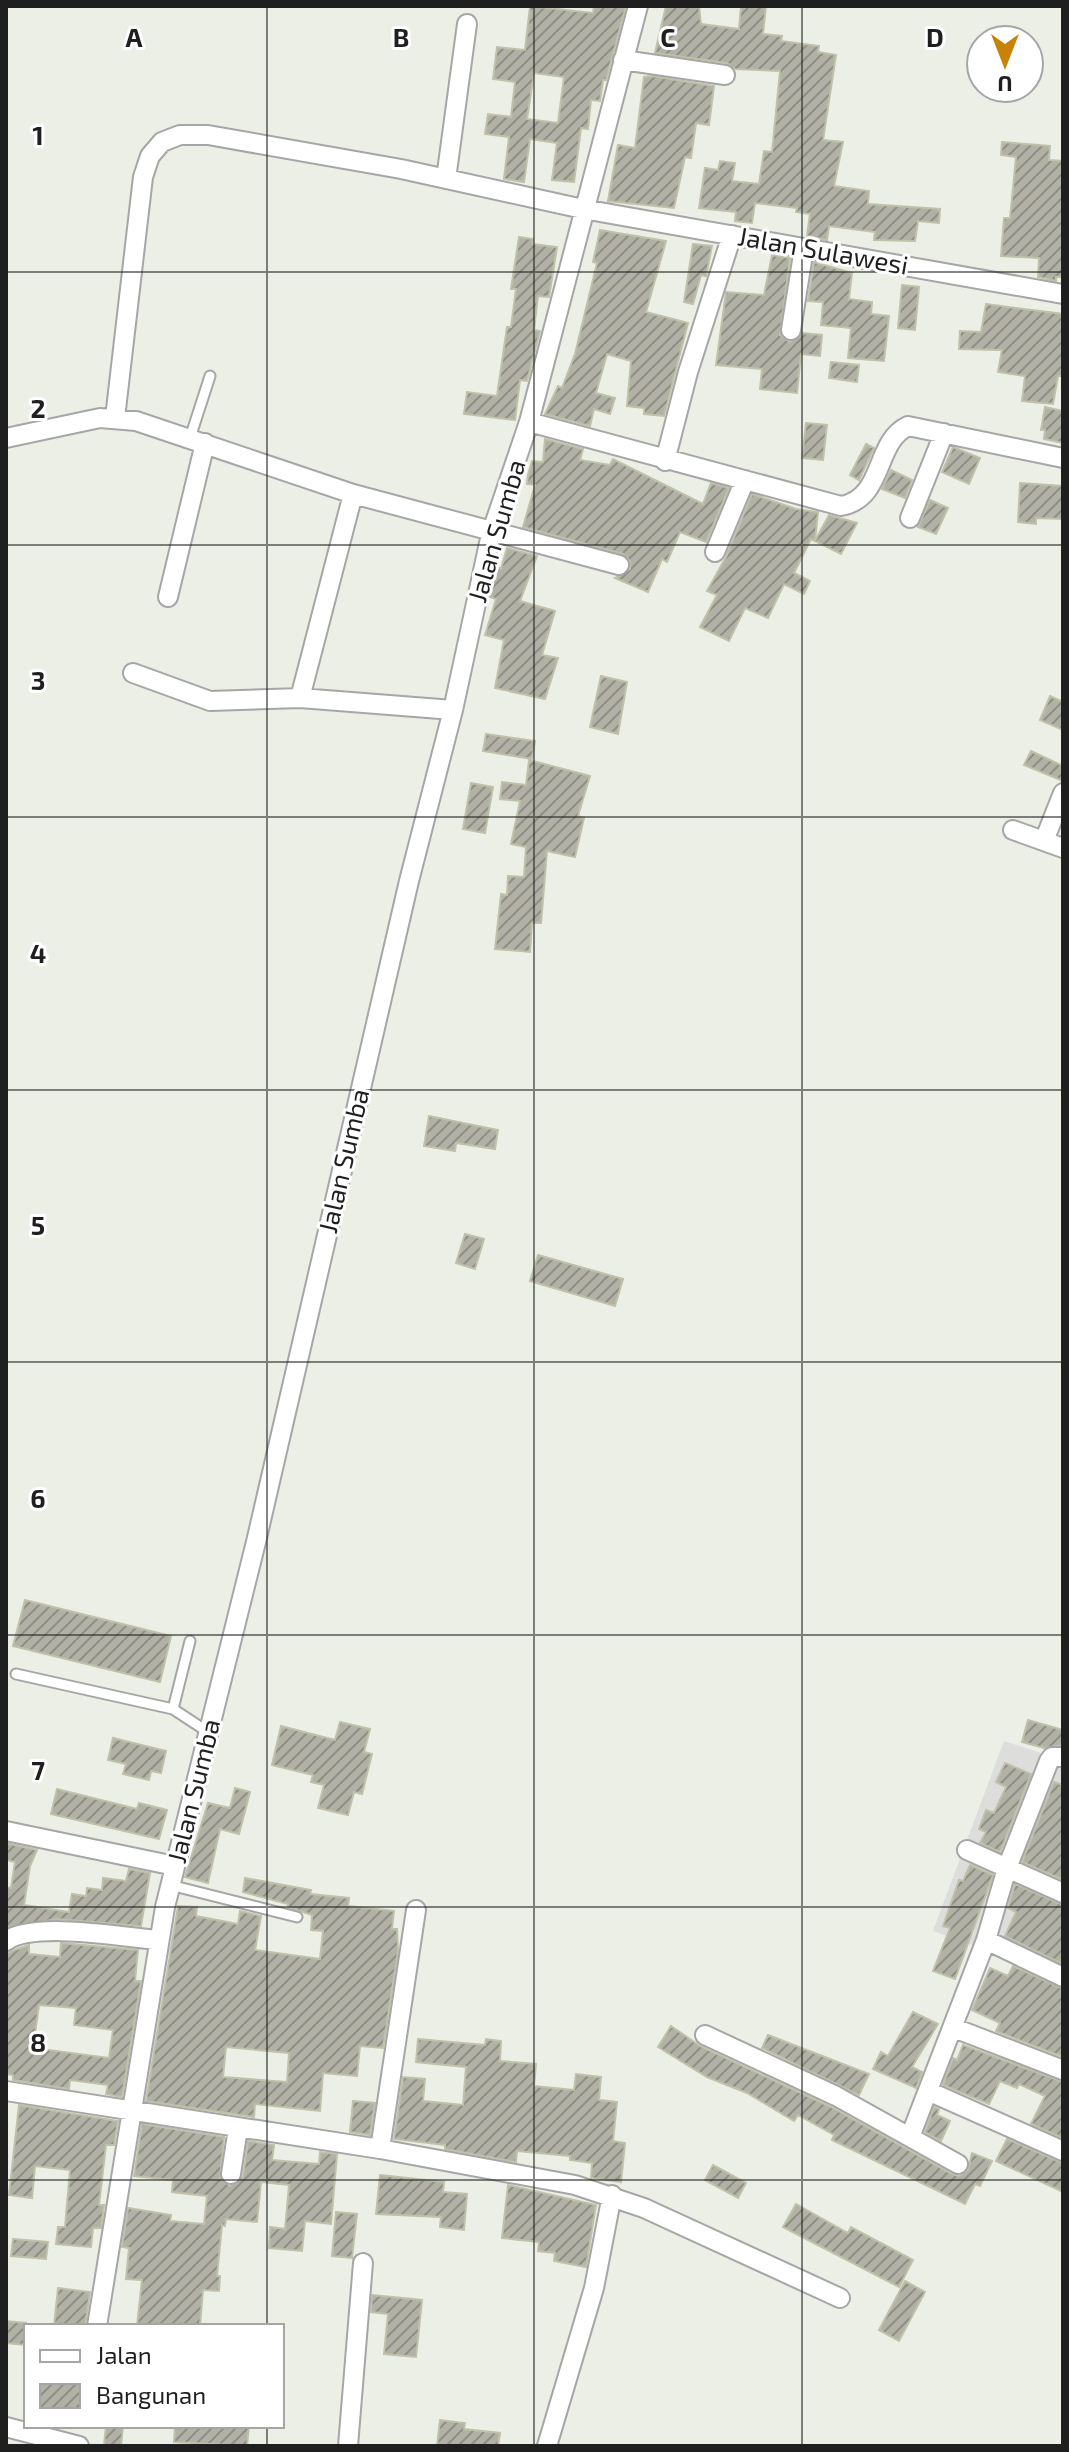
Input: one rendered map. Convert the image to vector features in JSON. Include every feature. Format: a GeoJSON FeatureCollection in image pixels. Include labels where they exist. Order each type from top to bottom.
{"type":"FeatureCollection","features":[{"type":"Feature","properties":{"kind":"street","name":"Jalan Sumba"},"geometry":{"type":"LineString","coordinates":[[97,2324],[129,2111],[170,1885],[453,710],[491,534],[529,422],[638,6]]}},
{"type":"Feature","properties":{"kind":"street"},"geometry":{"type":"LineString","coordinates":[[446,179],[467,24]]}},
{"type":"Feature","properties":{"kind":"street"},"geometry":{"type":"LineString","coordinates":[[623,60],[725,75]]}},
{"type":"Feature","properties":{"kind":"street","name":"Jalan Sulawesi"},"geometry":{"type":"LineString","coordinates":[[115,418],[143,177],[150,156],[162,142],[180,135],[208,135],[446,179],[583,209],[1063,294]]}},
{"type":"Feature","properties":{"kind":"street"},"geometry":{"type":"LineString","coordinates":[[665,461],[688,372],[732,235]]}},
{"type":"Feature","properties":{"kind":"street"},"geometry":{"type":"LineString","coordinates":[[791,330],[804,248]]}},
{"type":"Feature","properties":{"kind":"street"},"geometry":{"type":"LineString","coordinates":[[6,438],[115,418],[197,440],[353,494],[491,534],[619,565]]}},
{"type":"Feature","properties":{"kind":"street"},"geometry":{"type":"LineString","coordinates":[[529,422],[841,506],[861,500],[874,482],[896,434],[908,426],[1063,458]]}},
{"type":"Feature","properties":{"kind":"street"},"geometry":{"type":"LineString","coordinates":[[910,518],[944,433]]}},
{"type":"Feature","properties":{"kind":"street"},"geometry":{"type":"LineString","coordinates":[[168,597],[197,440]]}},
{"type":"Feature","properties":{"kind":"street"},"geometry":{"type":"LineString","coordinates":[[715,552],[745,480]]}},
{"type":"Feature","properties":{"kind":"street"},"geometry":{"type":"LineString","coordinates":[[300,698],[353,494]]}},
{"type":"Feature","properties":{"kind":"street"},"geometry":{"type":"LineString","coordinates":[[133,673],[210,701],[300,698],[453,710]]}},
{"type":"Feature","properties":{"kind":"street"},"geometry":{"type":"LineString","coordinates":[[1044,841],[1063,793]]}},
{"type":"Feature","properties":{"kind":"street"},"geometry":{"type":"LineString","coordinates":[[1013,830],[1063,848]]}},
{"type":"Feature","properties":{"kind":"street"},"geometry":{"type":"LineString","coordinates":[[910,2137],[954,2028],[986,1940],[1007,1868],[1049,1761],[1052,1757],[1063,1757]]}},
{"type":"Feature","properties":{"kind":"street"},"geometry":{"type":"LineString","coordinates":[[6,1831],[175,1866]]}},
{"type":"Feature","properties":{"kind":"street"},"geometry":{"type":"LineString","coordinates":[[967,1850],[1063,1893]]}},
{"type":"Feature","properties":{"kind":"street"},"geometry":{"type":"LineString","coordinates":[[380,2149],[416,1910]]}},
{"type":"Feature","properties":{"kind":"street"},"geometry":{"type":"LineString","coordinates":[[6,1941],[21,1935],[54,1932],[158,1940]]}},
{"type":"Feature","properties":{"kind":"street"},"geometry":{"type":"LineString","coordinates":[[986,1940],[1063,1977]]}},
{"type":"Feature","properties":{"kind":"street"},"geometry":{"type":"LineString","coordinates":[[954,2028],[1063,2070]]}},
{"type":"Feature","properties":{"kind":"street"},"geometry":{"type":"LineString","coordinates":[[705,2035],[836,2096],[958,2164]]}},
{"type":"Feature","properties":{"kind":"street"},"geometry":{"type":"LineString","coordinates":[[6,2091],[380,2149],[575,2185],[612,2195],[840,2298]]}},
{"type":"Feature","properties":{"kind":"street"},"geometry":{"type":"LineString","coordinates":[[928,2091],[1063,2151]]}},
{"type":"Feature","properties":{"kind":"street"},"geometry":{"type":"LineString","coordinates":[[231,2174],[238,2128]]}},
{"type":"Feature","properties":{"kind":"street"},"geometry":{"type":"LineString","coordinates":[[547,2446],[594,2288],[612,2195]]}},
{"type":"Feature","properties":{"kind":"street"},"geometry":{"type":"LineString","coordinates":[[348,2446],[363,2263]]}},
{"type":"Feature","properties":{"kind":"street"},"geometry":{"type":"LineString","coordinates":[[6,2427],[80,2446]]}},
{"type":"Feature","properties":{"kind":"lane"},"geometry":{"type":"LineString","coordinates":[[197,440],[210,376]]}},
{"type":"Feature","properties":{"kind":"lane"},"geometry":{"type":"LineString","coordinates":[[173,1709],[190,1641]]}},
{"type":"Feature","properties":{"kind":"lane"},"geometry":{"type":"LineString","coordinates":[[16,1674],[173,1709],[208,1732]]}},
{"type":"Feature","properties":{"kind":"lane"},"geometry":{"type":"LineString","coordinates":[[170,1885],[297,1917]]}},
{"type":"Feature","properties":{"kind":"shaded area"},"geometry":{"type":"Polygon","coordinates":[[[1004,1741],[1063,1760],[1063,1977],[933,1931],[1004,1741]]]}},
{"type":"Feature","properties":{"kind":"building"},"geometry":{"type":"Polygon","coordinates":[[[530,6],[593,13],[594,6],[626,6],[606,80],[603,80],[600,101],[591,100],[588,129],[581,128],[574,182],[552,180],[557,143],[530,139],[524,182],[504,179],[509,137],[485,134],[488,114],[511,117],[515,82],[493,79],[497,47],[525,50],[530,6]],[[534,73],[527,119],[558,123],[564,77],[534,73]]]}},
{"type":"Feature","properties":{"kind":"building"},"geometry":{"type":"Polygon","coordinates":[[[666,6],[699,6],[701,24],[739,29],[741,6],[766,6],[763,34],[782,36],[781,41],[819,46],[818,52],[836,55],[823,140],[843,142],[834,186],[869,191],[868,204],[940,209],[939,223],[918,221],[915,241],[874,240],[875,232],[829,226],[827,240],[807,236],[810,214],[796,212],[797,208],[755,203],[752,223],[735,221],[736,212],[699,208],[705,168],[718,170],[720,161],[735,163],[732,181],[759,184],[764,151],[772,152],[780,71],[735,69],[727,63],[655,53],[666,6]]]}},
{"type":"Feature","properties":{"kind":"building"},"geometry":{"type":"Polygon","coordinates":[[[644,77],[714,86],[709,125],[696,123],[691,158],[685,157],[674,208],[608,201],[618,145],[635,148],[644,77]]]}},
{"type":"Feature","properties":{"kind":"building"},"geometry":{"type":"Polygon","coordinates":[[[1002,142],[1050,146],[1049,160],[1063,161],[1063,277],[1056,277],[1056,281],[1038,277],[1039,258],[1001,256],[1004,218],[1010,218],[1016,157],[1001,155],[1002,142]]]}},
{"type":"Feature","properties":{"kind":"building"},"geometry":{"type":"Polygon","coordinates":[[[600,230],[666,241],[646,312],[688,323],[664,416],[644,414],[644,408],[627,406],[631,361],[607,354],[596,393],[615,398],[610,414],[594,409],[590,426],[545,414],[558,386],[562,388],[575,354],[597,263],[593,262],[600,230]]]}},
{"type":"Feature","properties":{"kind":"building"},"geometry":{"type":"Polygon","coordinates":[[[519,237],[533,239],[533,244],[557,247],[549,297],[538,296],[534,330],[540,331],[527,381],[520,380],[515,420],[464,414],[467,392],[497,396],[507,327],[511,327],[516,289],[511,289],[519,237]]]}},
{"type":"Feature","properties":{"kind":"building"},"geometry":{"type":"Polygon","coordinates":[[[693,244],[712,246],[706,276],[701,275],[693,304],[684,302],[693,244]]]}},
{"type":"Feature","properties":{"kind":"building"},"geometry":{"type":"Polygon","coordinates":[[[772,255],[790,258],[780,335],[790,342],[802,333],[822,335],[820,356],[801,354],[797,393],[760,389],[762,369],[716,365],[726,292],[764,295],[772,255]]]}},
{"type":"Feature","properties":{"kind":"building"},"geometry":{"type":"Polygon","coordinates":[[[814,262],[852,273],[849,299],[872,302],[871,314],[889,316],[884,361],[848,358],[851,328],[821,325],[823,302],[808,301],[814,262]]]}},
{"type":"Feature","properties":{"kind":"building"},"geometry":{"type":"Polygon","coordinates":[[[902,285],[919,287],[915,330],[898,328],[902,285]]]}},
{"type":"Feature","properties":{"kind":"building"},"geometry":{"type":"Polygon","coordinates":[[[986,304],[1063,314],[1063,376],[1058,376],[1053,404],[1022,401],[1025,376],[998,372],[1002,350],[959,349],[960,331],[981,332],[986,304]]]}},
{"type":"Feature","properties":{"kind":"building"},"geometry":{"type":"Polygon","coordinates":[[[831,362],[859,365],[857,382],[829,378],[831,362]]]}},
{"type":"Feature","properties":{"kind":"building"},"geometry":{"type":"Polygon","coordinates":[[[1045,407],[1063,411],[1063,443],[1044,439],[1045,430],[1041,430],[1045,407]]]}},
{"type":"Feature","properties":{"kind":"building"},"geometry":{"type":"Polygon","coordinates":[[[806,423],[827,425],[823,460],[802,458],[806,423]]]}},
{"type":"Feature","properties":{"kind":"building"},"geometry":{"type":"Polygon","coordinates":[[[545,439],[583,449],[580,460],[610,465],[613,459],[703,504],[711,483],[729,488],[706,542],[680,532],[667,562],[662,559],[648,592],[615,578],[630,569],[630,561],[623,554],[523,527],[535,485],[527,484],[528,475],[532,461],[543,462],[545,439]]]}},
{"type":"Feature","properties":{"kind":"building"},"geometry":{"type":"Polygon","coordinates":[[[866,444],[874,448],[859,480],[850,475],[866,444]]]}},
{"type":"Feature","properties":{"kind":"building"},"geometry":{"type":"Polygon","coordinates":[[[953,447],[980,458],[969,484],[942,472],[953,447]]]}},
{"type":"Feature","properties":{"kind":"building"},"geometry":{"type":"Polygon","coordinates":[[[891,470],[912,480],[905,498],[882,489],[891,470]]]}},
{"type":"Feature","properties":{"kind":"building"},"geometry":{"type":"Polygon","coordinates":[[[1020,483],[1063,486],[1063,519],[1036,518],[1036,524],[1018,522],[1020,483]]]}},
{"type":"Feature","properties":{"kind":"building"},"geometry":{"type":"Polygon","coordinates":[[[752,494],[796,509],[818,512],[815,541],[811,539],[794,573],[810,581],[804,594],[784,584],[768,618],[745,608],[729,641],[700,627],[717,595],[707,591],[726,557],[752,494]]]}},
{"type":"Feature","properties":{"kind":"building"},"geometry":{"type":"Polygon","coordinates":[[[930,500],[948,508],[936,534],[918,527],[930,500]]]}},
{"type":"Feature","properties":{"kind":"building"},"geometry":{"type":"Polygon","coordinates":[[[829,515],[857,523],[841,554],[815,541],[829,515]]]}},
{"type":"Feature","properties":{"kind":"building"},"geometry":{"type":"Polygon","coordinates":[[[507,548],[537,556],[520,601],[555,611],[542,655],[558,658],[545,699],[495,688],[504,640],[485,635],[496,599],[490,597],[496,567],[501,569],[507,548]]]}},
{"type":"Feature","properties":{"kind":"building"},"geometry":{"type":"Polygon","coordinates":[[[601,676],[627,682],[618,734],[590,727],[601,676]]]}},
{"type":"Feature","properties":{"kind":"building"},"geometry":{"type":"Polygon","coordinates":[[[1050,696],[1063,702],[1063,730],[1040,720],[1050,696]]]}},
{"type":"Feature","properties":{"kind":"building"},"geometry":{"type":"Polygon","coordinates":[[[486,734],[535,741],[532,759],[483,751],[486,734]]]}},
{"type":"Feature","properties":{"kind":"building"},"geometry":{"type":"Polygon","coordinates":[[[1031,751],[1063,766],[1063,781],[1024,765],[1031,751]]]}},
{"type":"Feature","properties":{"kind":"building"},"geometry":{"type":"Polygon","coordinates":[[[529,760],[590,776],[578,816],[584,818],[575,857],[547,851],[541,923],[532,923],[530,952],[495,949],[501,894],[507,895],[508,876],[524,877],[526,847],[511,844],[520,801],[500,799],[502,782],[526,785],[529,760]]]}},
{"type":"Feature","properties":{"kind":"building"},"geometry":{"type":"Polygon","coordinates":[[[471,783],[493,787],[485,833],[463,829],[471,783]]]}},
{"type":"Feature","properties":{"kind":"building"},"geometry":{"type":"Polygon","coordinates":[[[429,1116],[498,1130],[495,1149],[456,1143],[455,1151],[424,1146],[429,1116]]]}},
{"type":"Feature","properties":{"kind":"building"},"geometry":{"type":"Polygon","coordinates":[[[465,1234],[484,1239],[475,1269],[456,1263],[465,1234]]]}},
{"type":"Feature","properties":{"kind":"building"},"geometry":{"type":"Polygon","coordinates":[[[538,1255],[623,1279],[615,1306],[530,1281],[538,1255]]]}},
{"type":"Feature","properties":{"kind":"building"},"geometry":{"type":"Polygon","coordinates":[[[25,1600],[171,1636],[160,1682],[13,1646],[25,1600]]]}},
{"type":"Feature","properties":{"kind":"building"},"geometry":{"type":"Polygon","coordinates":[[[1028,1720],[1063,1730],[1063,1745],[1044,1748],[1022,1742],[1028,1720]]]}},
{"type":"Feature","properties":{"kind":"building"},"geometry":{"type":"Polygon","coordinates":[[[340,1722],[370,1729],[364,1752],[372,1754],[362,1794],[354,1792],[348,1815],[318,1808],[324,1785],[311,1782],[313,1775],[272,1765],[281,1726],[335,1740],[340,1722]]]}},
{"type":"Feature","properties":{"kind":"building"},"geometry":{"type":"Polygon","coordinates":[[[113,1738],[166,1751],[161,1773],[151,1771],[149,1780],[123,1774],[126,1764],[108,1760],[113,1738]]]}},
{"type":"Feature","properties":{"kind":"building"},"geometry":{"type":"Polygon","coordinates":[[[1005,1763],[1031,1774],[1000,1852],[980,1843],[986,1832],[979,1829],[986,1810],[994,1813],[1006,1787],[996,1782],[1005,1763]]]}},
{"type":"Feature","properties":{"kind":"building"},"geometry":{"type":"Polygon","coordinates":[[[1054,1782],[1063,1785],[1063,1880],[1022,1862],[1054,1782]]]}},
{"type":"Feature","properties":{"kind":"building"},"geometry":{"type":"Polygon","coordinates":[[[235,1788],[250,1792],[239,1834],[220,1829],[208,1883],[185,1877],[208,1803],[230,1808],[235,1788]]]}},
{"type":"Feature","properties":{"kind":"building"},"geometry":{"type":"Polygon","coordinates":[[[57,1789],[137,1809],[139,1803],[167,1810],[159,1839],[51,1814],[57,1789]]]}},
{"type":"Feature","properties":{"kind":"building"},"geometry":{"type":"Polygon","coordinates":[[[6,1843],[37,1850],[30,1866],[24,1905],[69,1912],[72,1894],[86,1896],[87,1888],[102,1890],[103,1878],[126,1881],[129,1869],[150,1873],[141,1926],[57,1919],[6,1928],[6,1887],[11,1888],[15,1862],[6,1860],[6,1843]]]}},
{"type":"Feature","properties":{"kind":"building"},"geometry":{"type":"Polygon","coordinates":[[[970,1865],[993,1875],[955,1979],[933,1971],[950,1928],[943,1926],[959,1880],[963,1881],[970,1865]]]}},
{"type":"Feature","properties":{"kind":"building"},"geometry":{"type":"Polygon","coordinates":[[[245,1878],[311,1890],[310,1894],[349,1898],[348,1906],[394,1911],[392,1929],[397,1929],[398,1951],[383,2048],[360,2046],[357,2076],[323,2073],[320,2111],[255,2104],[254,2117],[146,2101],[178,1906],[197,1907],[196,1916],[238,1924],[240,1911],[261,1916],[255,1950],[320,1959],[323,1931],[311,1930],[312,1915],[288,1907],[288,1904],[243,1892],[245,1878]],[[226,2047],[223,2077],[287,2082],[289,2053],[226,2047]]]}},
{"type":"Feature","properties":{"kind":"building"},"geometry":{"type":"Polygon","coordinates":[[[1015,1884],[1063,1905],[1063,1964],[1005,1936],[1016,1912],[1008,1908],[1015,1884]]]}},
{"type":"Feature","properties":{"kind":"building"},"geometry":{"type":"Polygon","coordinates":[[[61,1943],[138,1950],[135,1981],[141,1981],[122,2097],[106,2094],[108,2085],[70,2080],[69,2089],[13,2080],[13,2075],[6,2074],[6,1953],[29,1945],[29,1954],[60,1957],[61,1943]],[[39,2005],[33,2048],[109,2058],[113,2030],[74,2025],[76,2008],[39,2005]]]}},
{"type":"Feature","properties":{"kind":"building"},"geometry":{"type":"Polygon","coordinates":[[[1013,1966],[1063,1989],[1063,2057],[996,2031],[1000,2023],[972,2010],[990,1968],[1008,1976],[1013,1966]]]}},
{"type":"Feature","properties":{"kind":"building"},"geometry":{"type":"Polygon","coordinates":[[[913,2012],[938,2024],[912,2067],[922,2072],[916,2088],[873,2069],[881,2052],[888,2056],[913,2012]]]}},
{"type":"Feature","properties":{"kind":"building"},"geometry":{"type":"Polygon","coordinates":[[[671,2026],[700,2046],[831,2107],[952,2174],[959,2176],[968,2170],[972,2153],[992,2161],[980,2186],[975,2184],[965,2204],[832,2140],[834,2135],[798,2115],[794,2121],[747,2093],[707,2077],[658,2047],[671,2026]]]}},
{"type":"Feature","properties":{"kind":"building"},"geometry":{"type":"Polygon","coordinates":[[[768,2035],[869,2074],[859,2095],[762,2048],[768,2035]]]}},
{"type":"Feature","properties":{"kind":"building"},"geometry":{"type":"Polygon","coordinates":[[[418,2039],[485,2045],[486,2039],[501,2041],[500,2061],[536,2064],[534,2086],[574,2090],[576,2074],[601,2077],[599,2100],[617,2102],[613,2141],[625,2143],[621,2182],[591,2178],[592,2163],[570,2160],[570,2156],[517,2151],[516,2162],[445,2149],[445,2145],[394,2139],[403,2077],[425,2079],[423,2101],[463,2105],[466,2067],[416,2062],[418,2039]]]}},
{"type":"Feature","properties":{"kind":"building"},"geometry":{"type":"Polygon","coordinates":[[[963,2045],[1063,2082],[1063,2138],[1031,2124],[1045,2096],[1019,2084],[1017,2088],[1000,2081],[989,2104],[943,2085],[953,2058],[957,2060],[963,2045]]]}},
{"type":"Feature","properties":{"kind":"building"},"geometry":{"type":"Polygon","coordinates":[[[353,2101],[375,2103],[370,2135],[350,2132],[353,2101]]]}},
{"type":"Feature","properties":{"kind":"building"},"geometry":{"type":"Polygon","coordinates":[[[19,2105],[118,2121],[114,2145],[106,2145],[99,2205],[104,2205],[101,2228],[93,2228],[91,2247],[56,2244],[58,2227],[65,2227],[70,2170],[35,2166],[32,2198],[9,2195],[19,2105]]]}},
{"type":"Feature","properties":{"kind":"building"},"geometry":{"type":"Polygon","coordinates":[[[934,2107],[939,2109],[937,2115],[950,2121],[941,2141],[925,2132],[934,2107]]]}},
{"type":"Feature","properties":{"kind":"building"},"geometry":{"type":"Polygon","coordinates":[[[142,2124],[224,2137],[220,2178],[230,2186],[243,2177],[248,2141],[274,2145],[272,2160],[319,2164],[320,2152],[337,2154],[331,2224],[305,2221],[302,2251],[269,2248],[270,2227],[285,2229],[289,2185],[261,2182],[257,2222],[226,2219],[225,2226],[222,2225],[217,2276],[220,2276],[219,2291],[203,2290],[200,2324],[137,2324],[142,2280],[126,2279],[129,2248],[122,2247],[128,2208],[171,2215],[170,2221],[204,2224],[207,2196],[172,2192],[173,2180],[134,2176],[142,2124]]]}},
{"type":"Feature","properties":{"kind":"building"},"geometry":{"type":"Polygon","coordinates":[[[1007,2139],[1063,2163],[1063,2192],[996,2161],[1007,2139]]]}},
{"type":"Feature","properties":{"kind":"building"},"geometry":{"type":"Polygon","coordinates":[[[713,2165],[746,2183],[738,2198],[705,2180],[713,2165]]]}},
{"type":"Feature","properties":{"kind":"building"},"geometry":{"type":"Polygon","coordinates":[[[380,2175],[444,2182],[443,2192],[467,2194],[464,2230],[440,2227],[441,2217],[376,2214],[380,2175]]]}},
{"type":"Feature","properties":{"kind":"building"},"geometry":{"type":"Polygon","coordinates":[[[508,2185],[596,2205],[586,2267],[554,2261],[555,2253],[538,2251],[539,2242],[502,2238],[508,2185]]]}},
{"type":"Feature","properties":{"kind":"building"},"geometry":{"type":"Polygon","coordinates":[[[796,2204],[848,2233],[851,2227],[913,2260],[899,2287],[783,2227],[796,2204]]]}},
{"type":"Feature","properties":{"kind":"building"},"geometry":{"type":"Polygon","coordinates":[[[336,2212],[357,2214],[352,2258],[332,2256],[336,2212]]]}},
{"type":"Feature","properties":{"kind":"building"},"geometry":{"type":"Polygon","coordinates":[[[13,2239],[48,2242],[46,2259],[11,2256],[13,2239]]]}},
{"type":"Feature","properties":{"kind":"building"},"geometry":{"type":"Polygon","coordinates":[[[905,2281],[925,2292],[899,2341],[879,2330],[905,2281]]]}},
{"type":"Feature","properties":{"kind":"building"},"geometry":{"type":"Polygon","coordinates":[[[58,2288],[90,2292],[85,2324],[54,2324],[58,2288]]]}},
{"type":"Feature","properties":{"kind":"building"},"geometry":{"type":"Polygon","coordinates":[[[372,2295],[422,2300],[416,2357],[384,2354],[388,2314],[371,2312],[372,2295]]]}},
{"type":"Feature","properties":{"kind":"building"},"geometry":{"type":"Polygon","coordinates":[[[6,2321],[26,2323],[24,2345],[6,2343],[6,2321]]]}},
{"type":"Feature","properties":{"kind":"building"},"geometry":{"type":"Polygon","coordinates":[[[440,2420],[465,2423],[464,2429],[500,2433],[498,2446],[437,2446],[440,2420]]]}},
{"type":"Feature","properties":{"kind":"building"},"geometry":{"type":"Polygon","coordinates":[[[106,2428],[123,2428],[121,2446],[104,2446],[106,2428]]]}},
{"type":"Feature","properties":{"kind":"building"},"geometry":{"type":"Polygon","coordinates":[[[175,2428],[249,2428],[247,2446],[174,2442],[175,2428]]]}}]}
